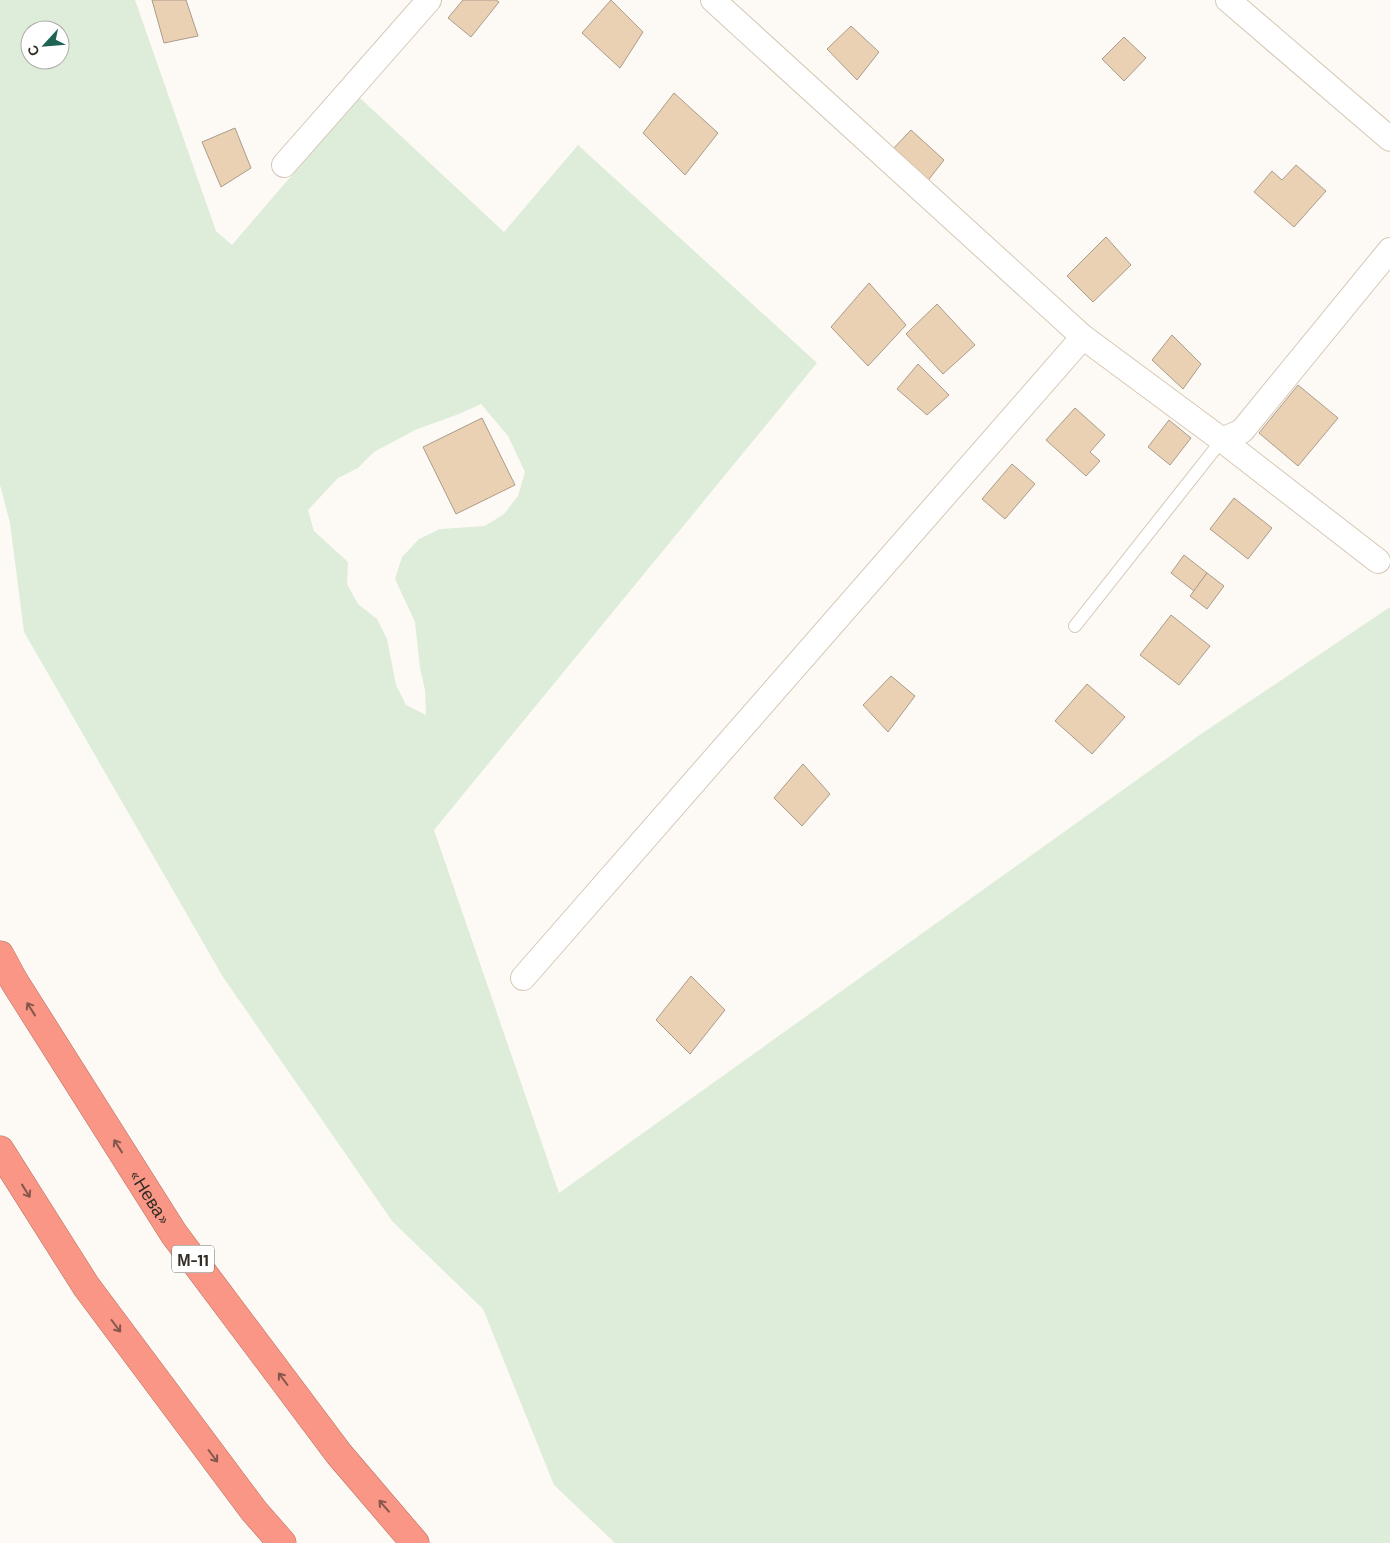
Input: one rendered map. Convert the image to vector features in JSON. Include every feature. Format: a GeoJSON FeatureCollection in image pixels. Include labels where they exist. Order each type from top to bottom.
{"type":"FeatureCollection","features":[{"type":"Feature","properties":{"kind":"highway","name":"«Нева»"},"geometry":{"type":"LineString","coordinates":[[0,955],[19,990],[174,1234],[339,1454],[415,1543]]}},
{"type":"Feature","properties":{"kind":"highway"},"geometry":{"type":"LineString","coordinates":[[0,1150],[86,1286],[254,1511],[282,1543]]}},
{"type":"Feature","properties":{"kind":"street"},"geometry":{"type":"LineString","coordinates":[[284,165],[428,0]]}},
{"type":"Feature","properties":{"kind":"street"},"geometry":{"type":"LineString","coordinates":[[713,0],[1083,337],[1222,440],[1378,561]]}},
{"type":"Feature","properties":{"kind":"street"},"geometry":{"type":"LineString","coordinates":[[1228,0],[1390,140]]}},
{"type":"Feature","properties":{"kind":"street"},"geometry":{"type":"LineString","coordinates":[[1222,440],[1242,431],[1390,250]]}},
{"type":"Feature","properties":{"kind":"street"},"geometry":{"type":"LineString","coordinates":[[524,978],[1083,337]]}},
{"type":"Feature","properties":{"kind":"lane"},"geometry":{"type":"LineString","coordinates":[[1075,626],[1222,440]]}},
{"type":"Feature","properties":{"kind":"green space"},"geometry":{"type":"Polygon","coordinates":[[[0,0],[135,0],[216,231],[232,245],[359,97],[504,232],[578,145],[817,363],[434,830],[559,1193],[1201,734],[1390,607],[1390,1543],[615,1543],[554,1485],[483,1309],[392,1221],[223,977],[24,632],[10,523],[0,485],[0,0]],[[481,404],[415,430],[374,452],[358,468],[338,478],[308,510],[314,531],[348,562],[347,584],[358,604],[377,619],[387,639],[396,685],[406,705],[426,715],[425,690],[420,668],[415,622],[395,579],[402,557],[419,539],[440,529],[485,526],[504,514],[518,496],[525,472],[508,436],[481,404]]]}},
{"type":"Feature","properties":{"kind":"building"},"geometry":{"type":"Polygon","coordinates":[[[152,0],[186,0],[198,36],[164,43],[152,0]]]}},
{"type":"Feature","properties":{"kind":"building"},"geometry":{"type":"Polygon","coordinates":[[[463,0],[496,0],[499,2],[471,37],[448,18],[463,0]]]}},
{"type":"Feature","properties":{"kind":"building"},"geometry":{"type":"Polygon","coordinates":[[[611,0],[643,32],[620,68],[582,33],[611,0]]]}},
{"type":"Feature","properties":{"kind":"building"},"geometry":{"type":"Polygon","coordinates":[[[851,26],[879,52],[857,80],[827,49],[851,26]]]}},
{"type":"Feature","properties":{"kind":"building"},"geometry":{"type":"Polygon","coordinates":[[[1124,37],[1146,58],[1124,81],[1102,59],[1124,37]]]}},
{"type":"Feature","properties":{"kind":"building"},"geometry":{"type":"Polygon","coordinates":[[[674,93],[718,133],[685,175],[643,133],[674,93]]]}},
{"type":"Feature","properties":{"kind":"building"},"geometry":{"type":"Polygon","coordinates":[[[235,128],[251,168],[221,187],[202,142],[235,128]]]}},
{"type":"Feature","properties":{"kind":"building"},"geometry":{"type":"Polygon","coordinates":[[[911,130],[944,160],[926,183],[891,151],[911,130]]]}},
{"type":"Feature","properties":{"kind":"building"},"geometry":{"type":"Polygon","coordinates":[[[1296,165],[1326,191],[1294,227],[1254,192],[1272,171],[1282,180],[1296,165]]]}},
{"type":"Feature","properties":{"kind":"building"},"geometry":{"type":"Polygon","coordinates":[[[1106,237],[1131,265],[1093,302],[1067,276],[1106,237]]]}},
{"type":"Feature","properties":{"kind":"building"},"geometry":{"type":"Polygon","coordinates":[[[869,283],[906,325],[868,366],[831,327],[869,283]]]}},
{"type":"Feature","properties":{"kind":"building"},"geometry":{"type":"Polygon","coordinates":[[[937,304],[975,345],[943,374],[906,334],[937,304]]]}},
{"type":"Feature","properties":{"kind":"building"},"geometry":{"type":"Polygon","coordinates":[[[1172,335],[1201,364],[1183,389],[1152,360],[1172,335]]]}},
{"type":"Feature","properties":{"kind":"building"},"geometry":{"type":"Polygon","coordinates":[[[918,364],[949,395],[927,415],[897,389],[918,364]]]}},
{"type":"Feature","properties":{"kind":"building"},"geometry":{"type":"Polygon","coordinates":[[[1298,385],[1338,418],[1298,466],[1259,433],[1298,385]]]}},
{"type":"Feature","properties":{"kind":"building"},"geometry":{"type":"Polygon","coordinates":[[[1075,408],[1105,435],[1090,452],[1100,461],[1086,476],[1046,440],[1075,408]]]}},
{"type":"Feature","properties":{"kind":"building"},"geometry":{"type":"Polygon","coordinates":[[[482,418],[515,485],[456,514],[423,447],[482,418]]]}},
{"type":"Feature","properties":{"kind":"building"},"geometry":{"type":"Polygon","coordinates":[[[1169,420],[1191,438],[1170,465],[1148,447],[1169,420]]]}},
{"type":"Feature","properties":{"kind":"building"},"geometry":{"type":"Polygon","coordinates":[[[1012,464],[1035,484],[1005,519],[982,499],[1012,464]]]}},
{"type":"Feature","properties":{"kind":"building"},"geometry":{"type":"Polygon","coordinates":[[[1234,498],[1272,528],[1248,559],[1210,529],[1234,498]]]}},
{"type":"Feature","properties":{"kind":"building"},"geometry":{"type":"Polygon","coordinates":[[[1184,555],[1207,573],[1194,591],[1171,573],[1184,555]]]}},
{"type":"Feature","properties":{"kind":"building"},"geometry":{"type":"Polygon","coordinates":[[[1207,573],[1224,586],[1207,609],[1190,596],[1207,573]]]}},
{"type":"Feature","properties":{"kind":"building"},"geometry":{"type":"Polygon","coordinates":[[[1171,615],[1210,646],[1179,685],[1140,655],[1171,615]]]}},
{"type":"Feature","properties":{"kind":"building"},"geometry":{"type":"Polygon","coordinates":[[[891,676],[915,696],[888,732],[863,705],[891,676]]]}},
{"type":"Feature","properties":{"kind":"building"},"geometry":{"type":"Polygon","coordinates":[[[1087,684],[1125,717],[1092,754],[1055,721],[1087,684]]]}},
{"type":"Feature","properties":{"kind":"building"},"geometry":{"type":"Polygon","coordinates":[[[803,764],[830,794],[802,826],[774,798],[803,764]]]}},
{"type":"Feature","properties":{"kind":"building"},"geometry":{"type":"Polygon","coordinates":[[[691,976],[725,1010],[690,1054],[656,1020],[691,976]]]}}]}
